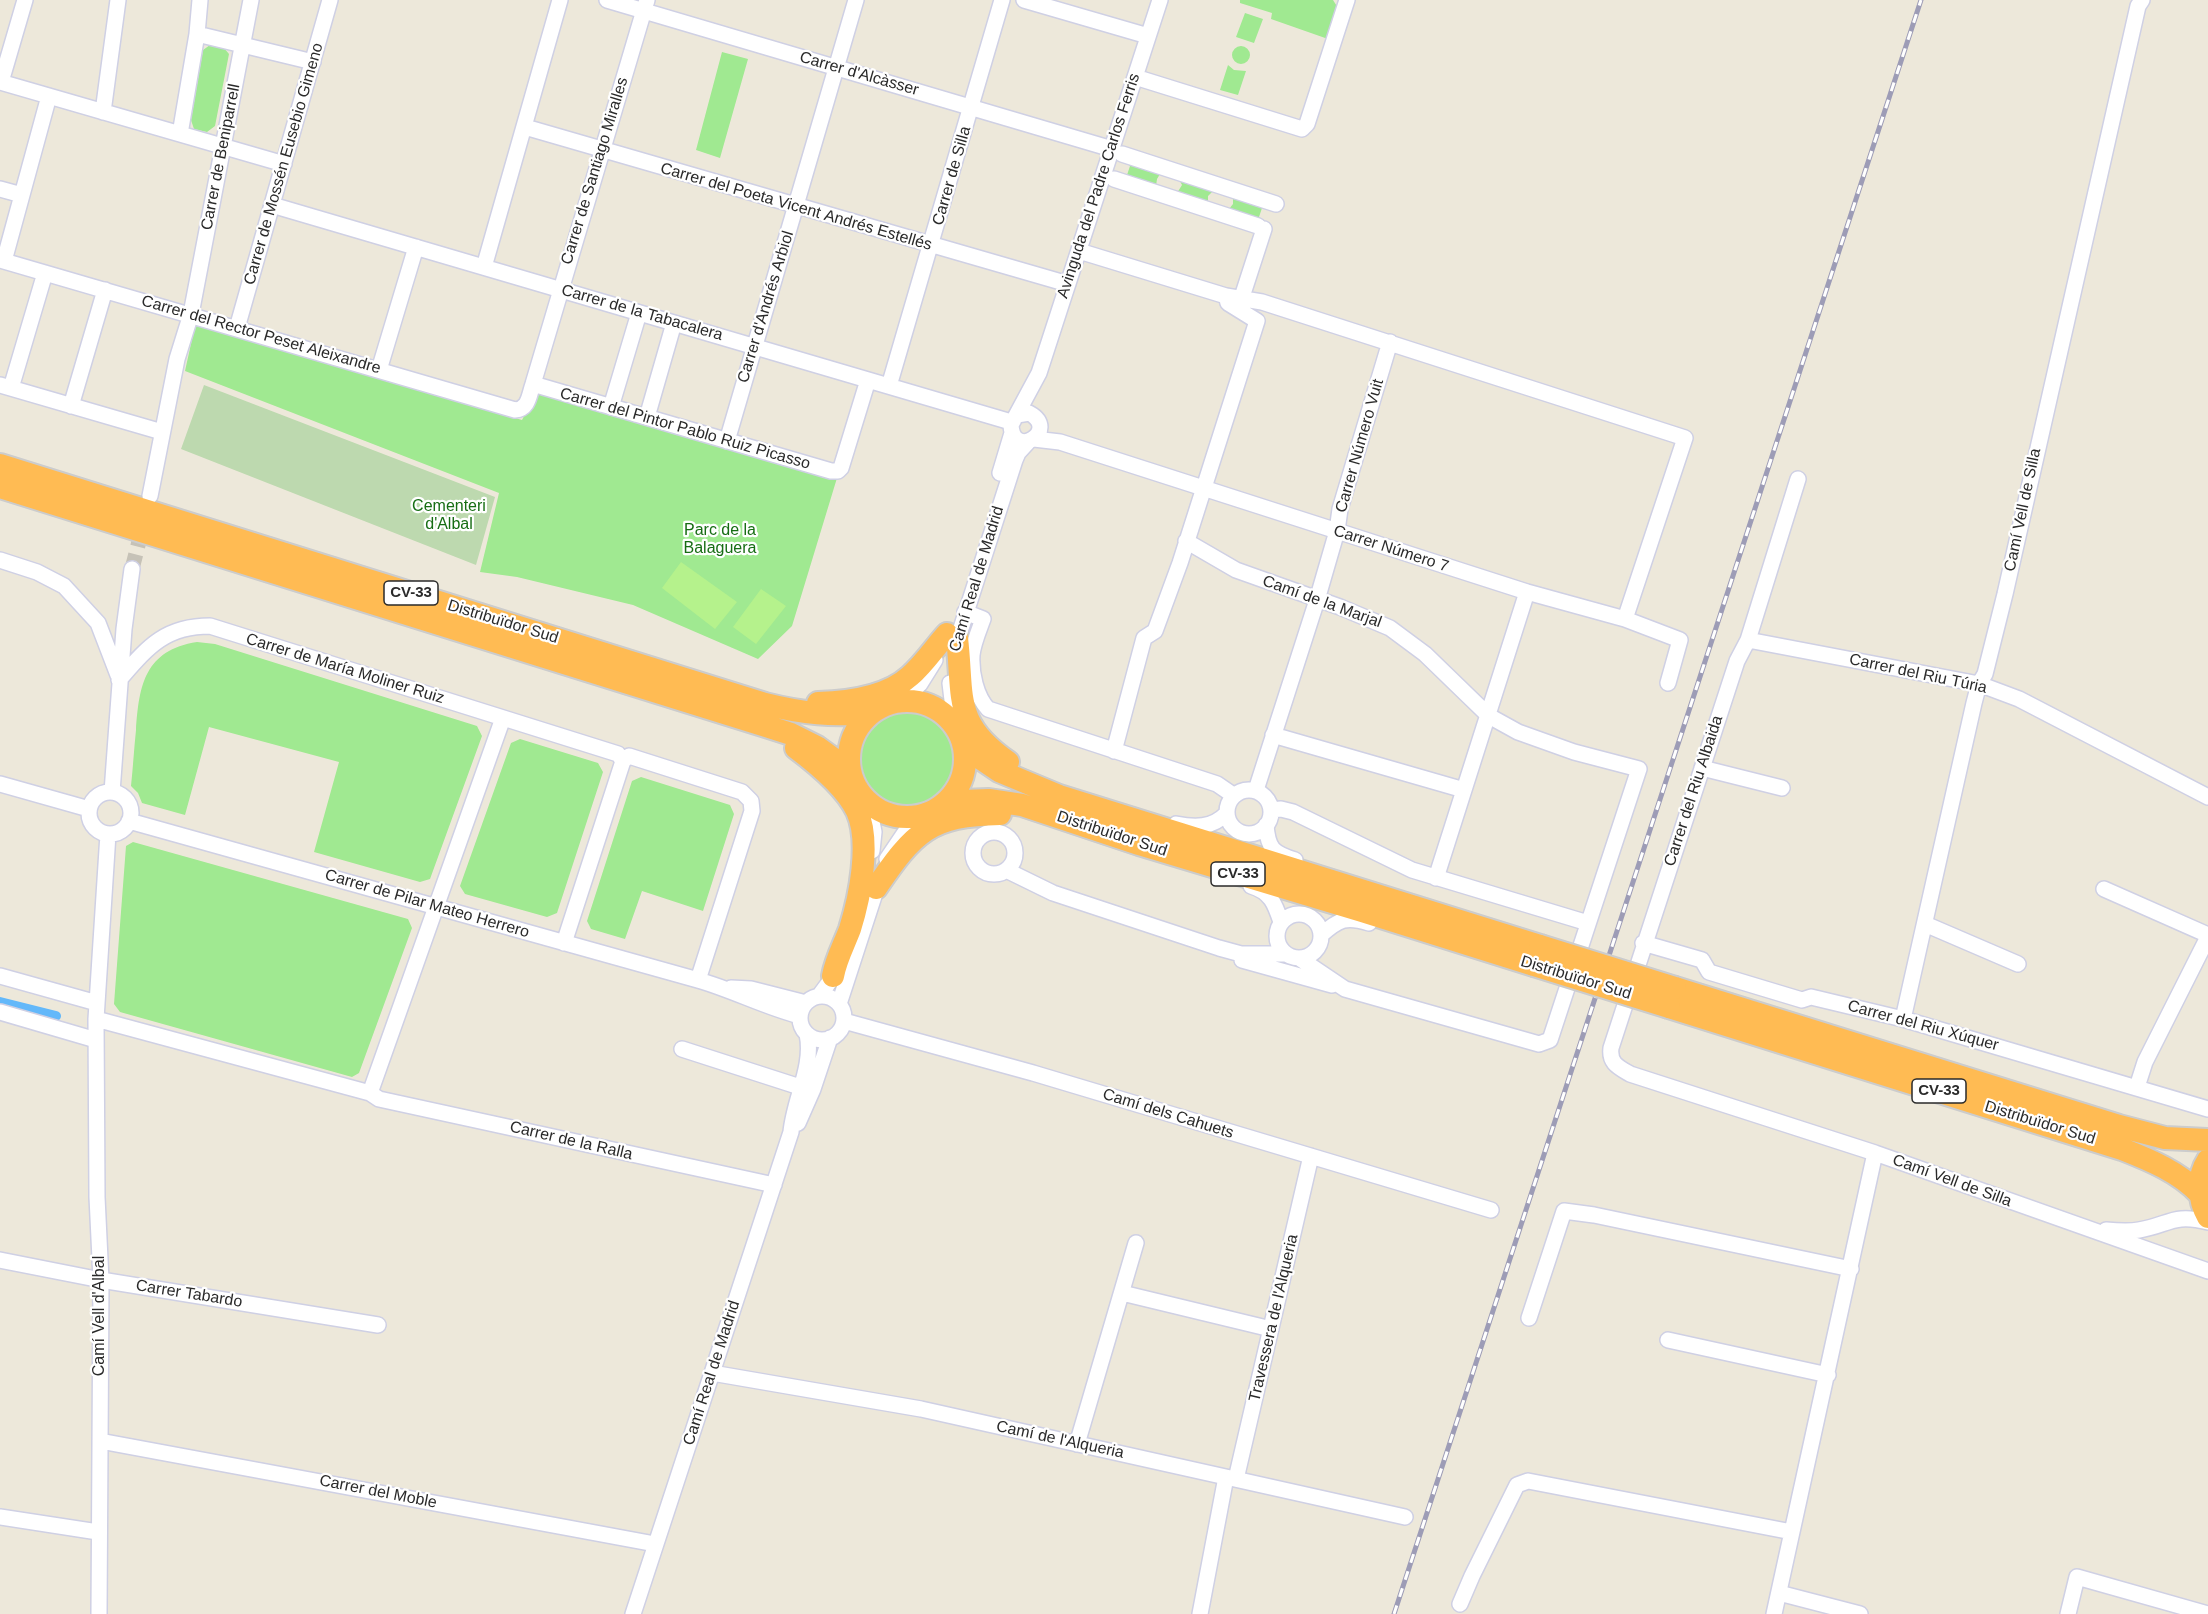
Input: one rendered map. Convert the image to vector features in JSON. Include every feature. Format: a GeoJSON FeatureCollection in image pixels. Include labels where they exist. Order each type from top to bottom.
{"type":"FeatureCollection","features":[{"type":"Feature","properties":{"kind":"highway","name":"Distribuïdor Sud"},"geometry":{"type":"LineString","coordinates":[[0,465],[765,715],[791,734],[817,747],[850,771]]}},
{"type":"Feature","properties":{"kind":"highway","name":"Distribuïdor Sud"},"geometry":{"type":"LineString","coordinates":[[0,487],[765,715],[805,713],[849,716],[872,712]]}},
{"type":"Feature","properties":{"kind":"highway"},"geometry":{"type":"LineString","coordinates":[[765,715],[884,691],[902,683],[952,636]]}},
{"type":"Feature","properties":{"kind":"highway"},"geometry":{"type":"LineString","coordinates":[[952,636],[964,712],[970,727],[986,745],[1056,805]]}},
{"type":"Feature","properties":{"kind":"highway"},"geometry":{"type":"LineString","coordinates":[[903,701],[923,703],[941,711],[955,724]]}},
{"type":"Feature","properties":{"kind":"highway","name":"CV-33"},"geometry":{"type":"LineString","coordinates":[[872,712],[887,704],[903,701]]}},
{"type":"Feature","properties":{"kind":"highway"},"geometry":{"type":"LineString","coordinates":[[850,771],[849,754],[853,738],[861,724],[872,712]]}},
{"type":"Feature","properties":{"kind":"highway"},"geometry":{"type":"LineString","coordinates":[[765,715],[830,776],[856,809],[861,822],[863,861],[857,903],[850,930],[835,963],[833,976]]}},
{"type":"Feature","properties":{"kind":"highway","name":"CV-33"},"geometry":{"type":"LineString","coordinates":[[850,771],[854,782],[868,801],[882,811],[898,816],[916,816],[941,806],[953,795],[961,781],[965,765],[965,748],[955,724]]}},
{"type":"Feature","properties":{"kind":"highway","name":"Distribuïdor Sud"},"geometry":{"type":"LineString","coordinates":[[965,748],[1056,805],[1139,844],[1440,935],[1537,956],[1672,998],[2122,1149],[2168,1170],[2200,1194]]}},
{"type":"Feature","properties":{"kind":"highway","name":"Distribuïdor Sud"},"geometry":{"type":"LineString","coordinates":[[941,806],[963,801],[989,800],[1022,805],[1056,805],[1131,818],[1429,911],[1537,956]]}},
{"type":"Feature","properties":{"kind":"highway"},"geometry":{"type":"LineString","coordinates":[[876,888],[911,842],[933,825],[950,819],[1056,805]]}},
{"type":"Feature","properties":{"kind":"highway","name":"Distribuïdor Sud"},"geometry":{"type":"LineString","coordinates":[[1672,998],[2119,1126],[2165,1138],[2208,1140]]}},
{"type":"Feature","properties":{"kind":"highway"},"geometry":{"type":"LineString","coordinates":[[2208,1160],[2201,1178],[2200,1194],[2208,1217]]}},
{"type":"Feature","properties":{"kind":"street"},"geometry":{"type":"LineString","coordinates":[[25,0],[1,82],[284,164]]}},
{"type":"Feature","properties":{"kind":"street"},"geometry":{"type":"LineString","coordinates":[[103,112],[118,0]]}},
{"type":"Feature","properties":{"kind":"street"},"geometry":{"type":"LineString","coordinates":[[180,134],[197,34],[200,0]]}},
{"type":"Feature","properties":{"kind":"street","name":"Carrer de Beniparrell"},"geometry":{"type":"LineString","coordinates":[[150,496],[177,358],[191,315],[251,0]]}},
{"type":"Feature","properties":{"kind":"street","name":"Carrer de Mossén Eusebio Gimeno"},"geometry":{"type":"LineString","coordinates":[[237,328],[330,0]]}},
{"type":"Feature","properties":{"kind":"street"},"geometry":{"type":"LineString","coordinates":[[484,267],[560,0]]}},
{"type":"Feature","properties":{"kind":"street","name":"Carrer d'Alcàsser"},"geometry":{"type":"LineString","coordinates":[[607,0],[645,5],[836,68],[972,107],[1276,204]]}},
{"type":"Feature","properties":{"kind":"street","name":"Carrer d'Andrés Arbiol"},"geometry":{"type":"LineString","coordinates":[[727,441],[856,0]]}},
{"type":"Feature","properties":{"kind":"street","name":"Carrer de Silla"},"geometry":{"type":"LineString","coordinates":[[889,386],[1002,0]]}},
{"type":"Feature","properties":{"kind":"street"},"geometry":{"type":"LineString","coordinates":[[1024,0],[1148,36]]}},
{"type":"Feature","properties":{"kind":"street","name":"Avinguda del Padre Carlos Ferris"},"geometry":{"type":"LineString","coordinates":[[1013,423],[1039,373],[1079,251],[1117,152],[1135,77],[1160,0]]}},
{"type":"Feature","properties":{"kind":"street"},"geometry":{"type":"LineString","coordinates":[[1135,77],[1298,129],[1304,128],[1347,0]]}},
{"type":"Feature","properties":{"kind":"street","name":"Camí Vell de Silla"},"geometry":{"type":"LineString","coordinates":[[1903,1019],[1979,684],[1985,674],[2001,611],[2135,18],[2142,0]]}},
{"type":"Feature","properties":{"kind":"street","name":"Carrer de Santiago Miralles"},"geometry":{"type":"LineString","coordinates":[[521,410],[526,405],[533,384],[645,5]]}},
{"type":"Feature","properties":{"kind":"street"},"geometry":{"type":"LineString","coordinates":[[197,34],[313,62]]}},
{"type":"Feature","properties":{"kind":"street"},"geometry":{"type":"LineString","coordinates":[[2,261],[49,96]]}},
{"type":"Feature","properties":{"kind":"street","name":"Carrer del Poeta Vicent Andrés Estellés"},"geometry":{"type":"LineString","coordinates":[[525,127],[1068,284]]}},
{"type":"Feature","properties":{"kind":"street"},"geometry":{"type":"LineString","coordinates":[[1114,179],[1261,227],[1234,296],[1227,303],[1257,321],[1155,631],[1144,638],[1114,752]]}},
{"type":"Feature","properties":{"kind":"street"},"geometry":{"type":"LineString","coordinates":[[0,189],[22,195]]}},
{"type":"Feature","properties":{"kind":"street","name":"Carrer de la Tabacalera"},"geometry":{"type":"LineString","coordinates":[[272,205],[1013,423]]}},
{"type":"Feature","properties":{"kind":"street"},"geometry":{"type":"LineString","coordinates":[[379,370],[416,247]]}},
{"type":"Feature","properties":{"kind":"street"},"geometry":{"type":"LineString","coordinates":[[1079,251],[1390,342],[1685,438],[1625,619]]}},
{"type":"Feature","properties":{"kind":"street","name":"Carrer del Rector Peset Aleixandre"},"geometry":{"type":"LineString","coordinates":[[2,261],[514,410],[521,410]]}},
{"type":"Feature","properties":{"kind":"street"},"geometry":{"type":"LineString","coordinates":[[45,273],[6,387],[162,432]]}},
{"type":"Feature","properties":{"kind":"street"},"geometry":{"type":"LineString","coordinates":[[71,406],[105,290]]}},
{"type":"Feature","properties":{"kind":"street"},"geometry":{"type":"LineString","coordinates":[[611,407],[639,313]]}},
{"type":"Feature","properties":{"kind":"street"},"geometry":{"type":"LineString","coordinates":[[647,417],[674,323]]}},
{"type":"Feature","properties":{"kind":"street","name":"Carrer Número Vuit"},"geometry":{"type":"LineString","coordinates":[[1256,790],[1317,600],[1337,531],[1340,509],[1390,342]]}},
{"type":"Feature","properties":{"kind":"street","name":"Avinguda del Padre Carlos Ferris"},"geometry":{"type":"LineString","coordinates":[[1035,431],[1039,373]]}},
{"type":"Feature","properties":{"kind":"street","name":"Carrer del Pintor Pablo Ruiz Picasso"},"geometry":{"type":"LineString","coordinates":[[533,384],[831,471],[838,471],[841,468],[868,380]]}},
{"type":"Feature","properties":{"kind":"street","name":"Carrer Número 7"},"geometry":{"type":"LineString","coordinates":[[1013,423],[1029,413],[1035,431],[1060,442],[1527,592],[1625,619],[1680,640],[1668,683]]}},
{"type":"Feature","properties":{"kind":"street"},"geometry":{"type":"LineString","coordinates":[[1013,423],[1021,441],[1035,431]]}},
{"type":"Feature","properties":{"kind":"street","name":"Camí Real de Madrid"},"geometry":{"type":"LineString","coordinates":[[955,724],[950,675],[952,636],[1013,423]]}},
{"type":"Feature","properties":{"kind":"street","name":"Camí Real de Madrid"},"geometry":{"type":"LineString","coordinates":[[903,701],[932,668],[965,612],[1015,459],[1035,431]]}},
{"type":"Feature","properties":{"kind":"street","name":"Carrer del Riu Albaida"},"geometry":{"type":"LineString","coordinates":[[1798,478],[1748,640],[1737,661],[1643,943],[1610,1056],[1614,1065],[1630,1074],[1875,1153]]}},
{"type":"Feature","properties":{"kind":"street","name":"Camí de la Marjal"},"geometry":{"type":"LineString","coordinates":[[1186,541],[1236,570],[1390,628],[1425,654],[1489,716],[1518,732],[1639,769],[1588,923]]}},
{"type":"Feature","properties":{"kind":"street"},"geometry":{"type":"LineString","coordinates":[[0,560],[37,572],[64,586],[98,623],[119,680]]}},
{"type":"Feature","properties":{"kind":"street"},"geometry":{"type":"LineString","coordinates":[[112,792],[119,680],[132,569]]}},
{"type":"Feature","properties":{"kind":"street"},"geometry":{"type":"LineString","coordinates":[[1436,878],[1527,592]]}},
{"type":"Feature","properties":{"kind":"street"},"geometry":{"type":"LineString","coordinates":[[965,612],[983,618],[972,654],[974,678],[982,702],[988,709],[1217,784],[1233,795]]}},
{"type":"Feature","properties":{"kind":"street","name":"Carrer de María Moliner Ruiz"},"geometry":{"type":"LineString","coordinates":[[119,680],[157,640],[194,626],[210,626],[618,754],[623,761],[629,756],[742,792],[751,801],[752,811],[698,980]]}},
{"type":"Feature","properties":{"kind":"street","name":"Carrer del Riu Túria"},"geometry":{"type":"LineString","coordinates":[[1748,640],[1979,684],[2019,699],[2208,797]]}},
{"type":"Feature","properties":{"kind":"street"},"geometry":{"type":"LineString","coordinates":[[370,1093],[503,718]]}},
{"type":"Feature","properties":{"kind":"street"},"geometry":{"type":"LineString","coordinates":[[1273,735],[1464,790]]}},
{"type":"Feature","properties":{"kind":"street"},"geometry":{"type":"LineString","coordinates":[[564,943],[623,761]]}},
{"type":"Feature","properties":{"kind":"street"},"geometry":{"type":"LineString","coordinates":[[1702,768],[1782,788]]}},
{"type":"Feature","properties":{"kind":"street"},"geometry":{"type":"LineString","coordinates":[[0,784],[89,809]]}},
{"type":"Feature","properties":{"kind":"street"},"geometry":{"type":"LineString","coordinates":[[1266,825],[1254,833],[1239,832],[1233,827],[1226,814],[1233,795],[1244,790],[1256,790],[1266,798],[1271,810],[1266,825],[1268,840],[1271,848],[1280,855],[1404,896],[1429,911]]}},
{"type":"Feature","properties":{"kind":"street"},"geometry":{"type":"LineString","coordinates":[[112,792],[124,797],[128,802],[129,821],[121,831],[108,834],[93,826],[89,809],[95,798],[112,792]]}},
{"type":"Feature","properties":{"kind":"street"},"geometry":{"type":"LineString","coordinates":[[808,1005],[828,997],[839,1004],[844,1021],[838,1032],[830,1038],[819,1040],[807,1034],[801,1023],[808,1005],[842,965],[853,938],[868,883],[874,832],[868,801]]}},
{"type":"Feature","properties":{"kind":"street"},"geometry":{"type":"LineString","coordinates":[[1219,948],[1232,957],[1539,1044],[1550,1040],[1553,1034],[1588,923],[1412,870],[1293,812],[1281,809],[1271,810]]}},
{"type":"Feature","properties":{"kind":"street"},"geometry":{"type":"LineString","coordinates":[[1131,818],[1152,818],[1199,827],[1212,824],[1226,814]]}},
{"type":"Feature","properties":{"kind":"street"},"geometry":{"type":"LineString","coordinates":[[839,1004],[876,888],[891,851],[916,816]]}},
{"type":"Feature","properties":{"kind":"street","name":"Carrer de Pilar Mateo Herrero"},"geometry":{"type":"LineString","coordinates":[[129,821],[725,988],[751,989],[808,1005]]}},
{"type":"Feature","properties":{"kind":"street","name":"Camí Vell d'Albal"},"geometry":{"type":"LineString","coordinates":[[99,1614],[101,1280],[97,1197],[96,1011],[108,834]]}},
{"type":"Feature","properties":{"kind":"street"},"geometry":{"type":"LineString","coordinates":[[1139,844],[1153,853],[1257,888],[1273,899],[1279,929],[1278,943],[1292,956],[1325,974],[1345,989]]}},
{"type":"Feature","properties":{"kind":"street"},"geometry":{"type":"LineString","coordinates":[[1006,870],[1053,893],[1241,954],[1308,956],[1316,951]]}},
{"type":"Feature","properties":{"kind":"street"},"geometry":{"type":"LineString","coordinates":[[2104,889],[2208,936],[2145,1062],[2137,1087]]}},
{"type":"Feature","properties":{"kind":"street"},"geometry":{"type":"LineString","coordinates":[[1253,954],[1292,915],[1305,915],[1316,922],[1321,935]]}},
{"type":"Feature","properties":{"kind":"street"},"geometry":{"type":"LineString","coordinates":[[1325,974],[1316,951],[1321,935],[1335,923],[1345,919],[1440,935]]}},
{"type":"Feature","properties":{"kind":"street"},"geometry":{"type":"LineString","coordinates":[[1925,924],[2018,964]]}},
{"type":"Feature","properties":{"kind":"street","name":"Carrer del Riu Xúquer"},"geometry":{"type":"LineString","coordinates":[[1643,943],[1702,960],[1709,972],[1802,1000],[1811,997],[1903,1019],[2208,1109]]}},
{"type":"Feature","properties":{"kind":"street","name":"Carrer de la Ralla"},"geometry":{"type":"LineString","coordinates":[[0,976],[96,1011],[370,1093],[379,1099],[774,1185]]}},
{"type":"Feature","properties":{"kind":"street"},"geometry":{"type":"LineString","coordinates":[[0,1012],[96,1040]]}},
{"type":"Feature","properties":{"kind":"street","name":"Camí dels Cahuets"},"geometry":{"type":"LineString","coordinates":[[844,1021],[1033,1073],[1491,1210]]}},
{"type":"Feature","properties":{"kind":"street","name":"Camí Real de Madrid"},"geometry":{"type":"LineString","coordinates":[[633,1614],[791,1132],[800,1087],[810,1056],[807,1034]]}},
{"type":"Feature","properties":{"kind":"street","name":"Camí Real de Madrid"},"geometry":{"type":"LineString","coordinates":[[791,1132],[801,1118],[830,1038]]}},
{"type":"Feature","properties":{"kind":"street"},"geometry":{"type":"LineString","coordinates":[[682,1049],[800,1087]]}},
{"type":"Feature","properties":{"kind":"street","name":"Camí Vell de Silla"},"geometry":{"type":"LineString","coordinates":[[1774,1614],[1875,1153],[2208,1271]]}},
{"type":"Feature","properties":{"kind":"street","name":"Travessera de l'Alqueria"},"geometry":{"type":"LineString","coordinates":[[1200,1614],[1231,1478],[1271,1329],[1311,1156]]}},
{"type":"Feature","properties":{"kind":"street"},"geometry":{"type":"LineString","coordinates":[[1529,1318],[1564,1211],[1594,1215],[1851,1269]]}},
{"type":"Feature","properties":{"kind":"street"},"geometry":{"type":"LineString","coordinates":[[2085,1228],[2119,1232],[2139,1230],[2172,1219],[2184,1218],[2208,1222]]}},
{"type":"Feature","properties":{"kind":"street"},"geometry":{"type":"LineString","coordinates":[[1077,1444],[1136,1243]]}},
{"type":"Feature","properties":{"kind":"street","name":"Carrer Tabardo"},"geometry":{"type":"LineString","coordinates":[[0,1260],[101,1280],[378,1325]]}},
{"type":"Feature","properties":{"kind":"street"},"geometry":{"type":"LineString","coordinates":[[1122,1293],[1271,1329]]}},
{"type":"Feature","properties":{"kind":"street"},"geometry":{"type":"LineString","coordinates":[[1668,1340],[1828,1375]]}},
{"type":"Feature","properties":{"kind":"street","name":"Camí de l'Alqueria"},"geometry":{"type":"LineString","coordinates":[[712,1373],[921,1409],[1405,1517]]}},
{"type":"Feature","properties":{"kind":"street","name":"Carrer del Moble"},"geometry":{"type":"LineString","coordinates":[[100,1441],[655,1544]]}},
{"type":"Feature","properties":{"kind":"street"},"geometry":{"type":"LineString","coordinates":[[1460,1604],[1517,1485],[1528,1481],[1792,1532]]}},
{"type":"Feature","properties":{"kind":"street"},"geometry":{"type":"LineString","coordinates":[[0,1517],[98,1532]]}},
{"type":"Feature","properties":{"kind":"street"},"geometry":{"type":"LineString","coordinates":[[2068,1614],[2077,1577],[2208,1614]]}},
{"type":"Feature","properties":{"kind":"street"},"geometry":{"type":"LineString","coordinates":[[1779,1593],[1860,1614]]}},
{"type":"Feature","properties":{"kind":"green space"},"geometry":{"type":"Polygon","coordinates":[[[1240,0],[1333,0],[1338,8],[1328,39],[1271,19],[1272,13],[1240,3],[1240,0]]]}},
{"type":"Feature","properties":{"kind":"green space"},"geometry":{"type":"Polygon","coordinates":[[[1245,13],[1263,19],[1254,43],[1236,37],[1245,13]]]}},
{"type":"Feature","properties":{"kind":"green space"},"geometry":{"type":"Polygon","coordinates":[[[210,45],[224,48],[229,54],[215,126],[207,132],[194,129],[191,120],[203,50],[210,45]]]}},
{"type":"Feature","properties":{"kind":"green space"},"geometry":{"type":"Polygon","coordinates":[[[1241,46],[1247,49],[1250,55],[1247,61],[1241,64],[1235,61],[1232,55],[1235,49],[1241,46]]]}},
{"type":"Feature","properties":{"kind":"green space"},"geometry":{"type":"Polygon","coordinates":[[[722,52],[748,59],[720,158],[696,150],[722,52]]]}},
{"type":"Feature","properties":{"kind":"green space"},"geometry":{"type":"Polygon","coordinates":[[[1228,65],[1234,70],[1246,71],[1238,95],[1220,90],[1228,65]]]}},
{"type":"Feature","properties":{"kind":"green space"},"geometry":{"type":"Polygon","coordinates":[[[1128,161],[1160,174],[1156,186],[1122,179],[1124,174],[1127,175],[1130,166],[1127,164],[1128,161]]]}},
{"type":"Feature","properties":{"kind":"green space"},"geometry":{"type":"Polygon","coordinates":[[[1179,179],[1214,190],[1208,196],[1208,203],[1177,193],[1182,185],[1179,179]]]}},
{"type":"Feature","properties":{"kind":"green space"},"geometry":{"type":"Polygon","coordinates":[[[1233,197],[1267,205],[1266,209],[1262,208],[1259,217],[1262,219],[1261,223],[1229,209],[1233,204],[1233,197]]]}},
{"type":"Feature","properties":{"kind":"green space","name":"Parc de la Balaguera"},"geometry":{"type":"Polygon","coordinates":[[[196,321],[320,361],[522,420],[538,390],[837,478],[792,626],[758,659],[633,605],[517,577],[480,572],[499,493],[185,371],[196,321]]]}},
{"type":"Feature","properties":{"kind":"green space","name":"Cementeri d'Albal"},"geometry":{"type":"Polygon","coordinates":[[[204,385],[495,497],[476,565],[181,449],[204,385]]]}},
{"type":"Feature","properties":{"kind":"green space"},"geometry":{"type":"Polygon","coordinates":[[[681,562],[737,602],[715,629],[662,588],[681,562]]]}},
{"type":"Feature","properties":{"kind":"green space"},"geometry":{"type":"Polygon","coordinates":[[[761,589],[786,606],[756,644],[733,627],[761,589]]]}},
{"type":"Feature","properties":{"kind":"green space"},"geometry":{"type":"Polygon","coordinates":[[[197,642],[215,644],[477,726],[482,736],[430,879],[420,882],[314,852],[339,762],[209,727],[185,815],[142,803],[138,793],[131,786],[137,714],[143,684],[156,661],[166,653],[180,646],[197,642]]]}},
{"type":"Feature","properties":{"kind":"green space"},"geometry":{"type":"Polygon","coordinates":[[[907,709],[926,712],[942,723],[953,739],[956,758],[953,777],[942,793],[926,804],[907,807],[888,804],[872,793],[861,777],[858,758],[861,739],[872,723],[888,712],[907,709]]]}},
{"type":"Feature","properties":{"kind":"green space"},"geometry":{"type":"Polygon","coordinates":[[[520,739],[598,763],[603,772],[557,913],[547,917],[465,894],[460,886],[511,743],[520,739]]]}},
{"type":"Feature","properties":{"kind":"green space"},"geometry":{"type":"Polygon","coordinates":[[[641,777],[730,805],[734,814],[703,911],[642,891],[625,939],[591,929],[587,921],[632,781],[641,777]]]}},
{"type":"Feature","properties":{"kind":"green space"},"geometry":{"type":"Polygon","coordinates":[[[133,842],[408,919],[412,928],[359,1073],[352,1077],[120,1012],[114,1004],[126,846],[133,842]]]}},
{"type":"Feature","properties":{"kind":"waterway"},"geometry":{"type":"LineString","coordinates":[[0,1002],[56,1016]]}},
{"type":"Feature","properties":{"kind":"tunnel"},"geometry":{"type":"LineString","coordinates":[[132,569],[144,522]]}},
{"type":"Feature","properties":{"kind":"railway"},"geometry":{"type":"LineString","coordinates":[[1394,1614],[1921,0]]}}]}
